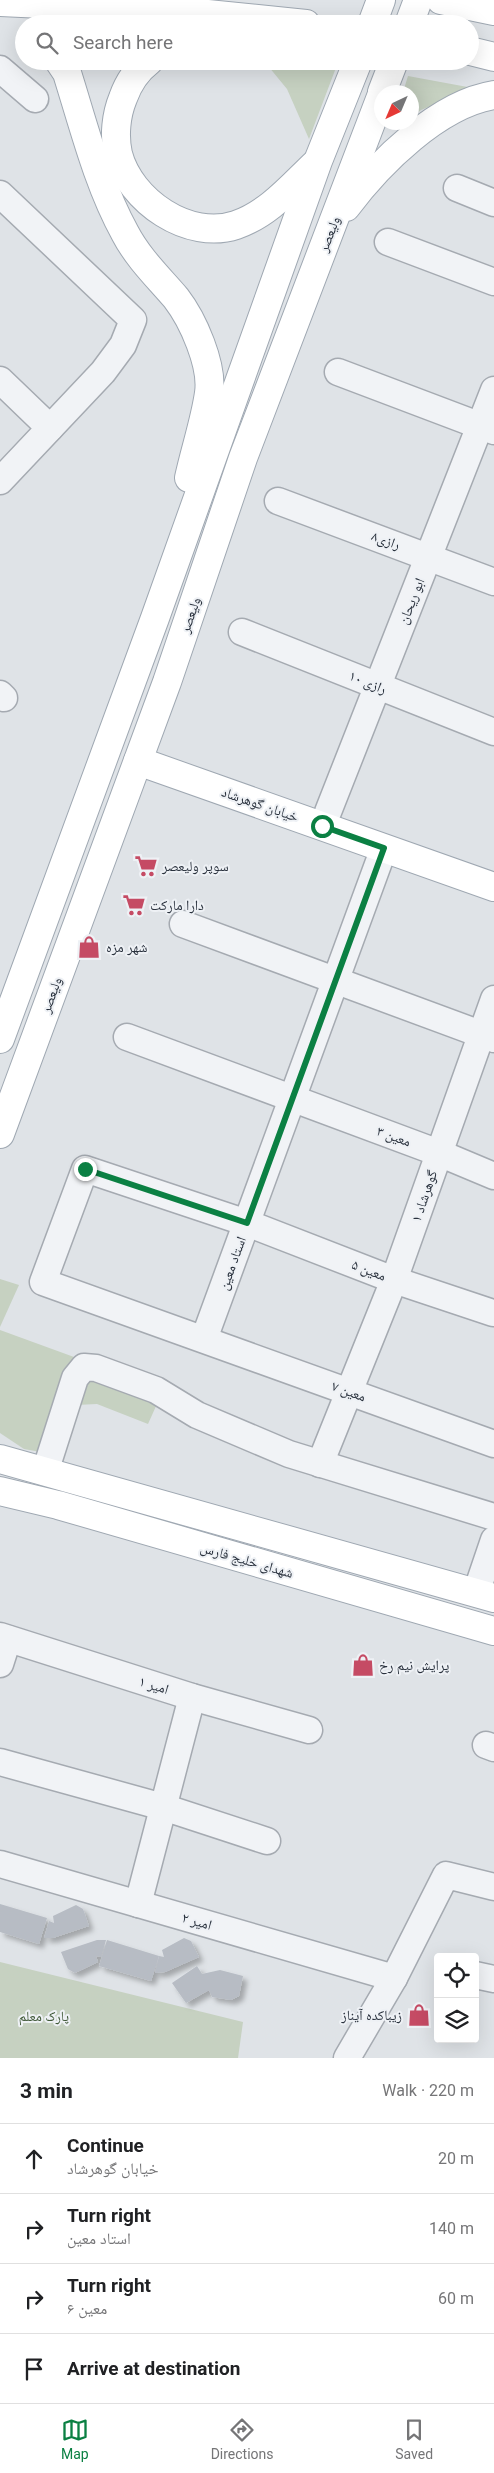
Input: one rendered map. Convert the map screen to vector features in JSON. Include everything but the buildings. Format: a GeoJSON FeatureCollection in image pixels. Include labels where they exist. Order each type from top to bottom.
{"type":"FeatureCollection","features":[{"type":"Feature","properties":{"kind":"main road"},"geometry":{"type":"LineString","coordinates":[[376,15],[382,0]]}},
{"type":"Feature","properties":{"kind":"main road"},"geometry":{"type":"LineString","coordinates":[[412,15],[418,0]]}},
{"type":"Feature","properties":{"kind":"main road"},"geometry":{"type":"LineString","coordinates":[[441,0],[494,12]]}},
{"type":"Feature","properties":{"kind":"main road"},"geometry":{"type":"LineString","coordinates":[[1,3],[169,10],[196,15]]}},
{"type":"Feature","properties":{"kind":"main road"},"geometry":{"type":"LineString","coordinates":[[1,3],[16,15]]}},
{"type":"Feature","properties":{"kind":"main road"},"geometry":{"type":"LineString","coordinates":[[479,53],[494,57]]}},
{"type":"Feature","properties":{"kind":"main road"},"geometry":{"type":"LineString","coordinates":[[64,70],[113,210],[126,236],[148,267],[176,299],[187,315],[202,350],[207,368],[210,392],[155,618]]}},
{"type":"Feature","properties":{"kind":"main road"},"geometry":{"type":"LineString","coordinates":[[141,70],[127,87],[121,102],[117,120],[118,154],[126,174],[138,191],[152,205],[172,218],[188,226],[201,228],[235,226],[274,204],[318,161]]}},
{"type":"Feature","properties":{"kind":"main road"},"geometry":{"type":"LineString","coordinates":[[1,1035],[155,618],[318,161],[355,70]]}},
{"type":"Feature","properties":{"kind":"main road","name":"ولیعصر"},"geometry":{"type":"LineString","coordinates":[[385,85],[391,70]]}},
{"type":"Feature","properties":{"kind":"main road"},"geometry":{"type":"LineString","coordinates":[[333,224],[358,191],[401,148],[433,120],[472,101],[494,95]]}},
{"type":"Feature","properties":{"kind":"main road","name":"ولیعصر"},"geometry":{"type":"LineString","coordinates":[[0,1134],[138,761],[243,458],[374,115]]}},
{"type":"Feature","properties":{"kind":"main road","name":"خیابان گوهرشاد"},"geometry":{"type":"LineString","coordinates":[[138,761],[493,885]]}},
{"type":"Feature","properties":{"kind":"main road"},"geometry":{"type":"LineString","coordinates":[[0,1459],[485,1595]]}},
{"type":"Feature","properties":{"kind":"main road","name":"شهدای خلیج فارس"},"geometry":{"type":"LineString","coordinates":[[0,1491],[58,1505],[494,1631]]}},
{"type":"Feature","properties":{"kind":"street"},"geometry":{"type":"LineString","coordinates":[[0,69],[35,99]]}},
{"type":"Feature","properties":{"kind":"street"},"geometry":{"type":"LineString","coordinates":[[456,188],[494,203]]}},
{"type":"Feature","properties":{"kind":"street"},"geometry":{"type":"LineString","coordinates":[[0,194],[133,320],[123,345],[103,372],[0,481]]}},
{"type":"Feature","properties":{"kind":"street"},"geometry":{"type":"LineString","coordinates":[[388,242],[494,282]]}},
{"type":"Feature","properties":{"kind":"street"},"geometry":{"type":"LineString","coordinates":[[338,372],[487,428]]}},
{"type":"Feature","properties":{"kind":"street"},"geometry":{"type":"LineString","coordinates":[[0,380],[50,428]]}},
{"type":"Feature","properties":{"kind":"street","name":"ابو ریحان"},"geometry":{"type":"LineString","coordinates":[[328,812],[429,555],[487,428],[494,390]]}},
{"type":"Feature","properties":{"kind":"street","name":"رازی۸"},"geometry":{"type":"LineString","coordinates":[[278,500],[429,555],[494,582]]}},
{"type":"Feature","properties":{"kind":"street","name":"رازی ۱۰"},"geometry":{"type":"LineString","coordinates":[[242,632],[494,732]]}},
{"type":"Feature","properties":{"kind":"street","name":"استاد معین"},"geometry":{"type":"LineString","coordinates":[[204,1340],[384,848]]}},
{"type":"Feature","properties":{"kind":"street"},"geometry":{"type":"LineString","coordinates":[[183,924],[488,1037]]}},
{"type":"Feature","properties":{"kind":"street","name":"گوهرشاد ۱"},"geometry":{"type":"LineString","coordinates":[[320,1464],[348,1390],[394,1280],[439,1153],[488,1037],[494,999]]}},
{"type":"Feature","properties":{"kind":"street","name":"معین ۳"},"geometry":{"type":"LineString","coordinates":[[127,1037],[439,1153],[494,1176]]}},
{"type":"Feature","properties":{"kind":"street","name":"معین ۵"},"geometry":{"type":"LineString","coordinates":[[43,1282],[85,1169],[247,1223],[394,1280],[493,1314]]}},
{"type":"Feature","properties":{"kind":"street","name":"معین ۷"},"geometry":{"type":"LineString","coordinates":[[43,1282],[494,1444]]}},
{"type":"Feature","properties":{"kind":"street"},"geometry":{"type":"LineString","coordinates":[[45,1472],[75,1378],[84,1368],[96,1368],[156,1390],[205,1419],[254,1441],[320,1464],[494,1517]]}},
{"type":"Feature","properties":{"kind":"street"},"geometry":{"type":"LineString","coordinates":[[485,1595],[494,1540]]}},
{"type":"Feature","properties":{"kind":"street"},"geometry":{"type":"LineString","coordinates":[[0,1664],[4,1638]]}},
{"type":"Feature","properties":{"kind":"street","name":"امیر ۱"},"geometry":{"type":"LineString","coordinates":[[4,1638],[309,1730]]}},
{"type":"Feature","properties":{"kind":"street"},"geometry":{"type":"LineString","coordinates":[[138,1904],[192,1696]]}},
{"type":"Feature","properties":{"kind":"street"},"geometry":{"type":"LineString","coordinates":[[0,1762],[163,1807],[267,1841]]}},
{"type":"Feature","properties":{"kind":"street","name":"امیر ۲"},"geometry":{"type":"LineString","coordinates":[[0,1864],[394,1978]]}},
{"type":"Feature","properties":{"kind":"street"},"geometry":{"type":"LineString","coordinates":[[347,2058],[394,1978],[446,1875],[494,1887]]}},
{"type":"Feature","properties":{"kind":"street"},"geometry":{"type":"LineString","coordinates":[[479,1976],[494,1979]]}},
{"type":"Feature","properties":{"kind":"green space"},"geometry":{"type":"Polygon","coordinates":[[[271,70],[335,70],[309,139],[287,89],[271,70]]]}},
{"type":"Feature","properties":{"kind":"green space"},"geometry":{"type":"Polygon","coordinates":[[[408,76],[473,88],[419,112],[419,85],[405,85],[408,76]]]}},
{"type":"Feature","properties":{"kind":"green space"},"geometry":{"type":"Polygon","coordinates":[[[0,1279],[19,1285],[0,1327],[0,1279]]]}},
{"type":"Feature","properties":{"kind":"green space"},"geometry":{"type":"Polygon","coordinates":[[[0,1330],[74,1357],[46,1453],[24,1449],[0,1433],[0,1330]]]}},
{"type":"Feature","properties":{"kind":"green space"},"geometry":{"type":"Polygon","coordinates":[[[89,1372],[161,1395],[148,1424],[97,1404],[76,1405],[89,1372]]]}},
{"type":"Feature","properties":{"kind":"green space","name":"پارک معلم"},"geometry":{"type":"Polygon","coordinates":[[[0,1962],[243,2022],[238,2058],[0,2058],[0,1962]]]}},
{"type":"Feature","properties":{"kind":"place","name":"سوپر ولیعصر"},"geometry":{"type":"Point","coordinates":[146,866]}},
{"type":"Feature","properties":{"kind":"place","name":"دارا مارکت"},"geometry":{"type":"Point","coordinates":[134,905]}},
{"type":"Feature","properties":{"kind":"place","name":"شهر مزه"},"geometry":{"type":"Point","coordinates":[89,947]}},
{"type":"Feature","properties":{"kind":"place","name":"پرایش نیم رخ"},"geometry":{"type":"Point","coordinates":[363,1665]}},
{"type":"Feature","properties":{"kind":"place","name":"زیباکده آیناز"},"geometry":{"type":"Point","coordinates":[419,2015]}},
{"type":"Feature","properties":{"kind":"route"},"geometry":{"type":"LineString","coordinates":[[85,1169],[247,1223],[384,848],[322,826]]}}]}
